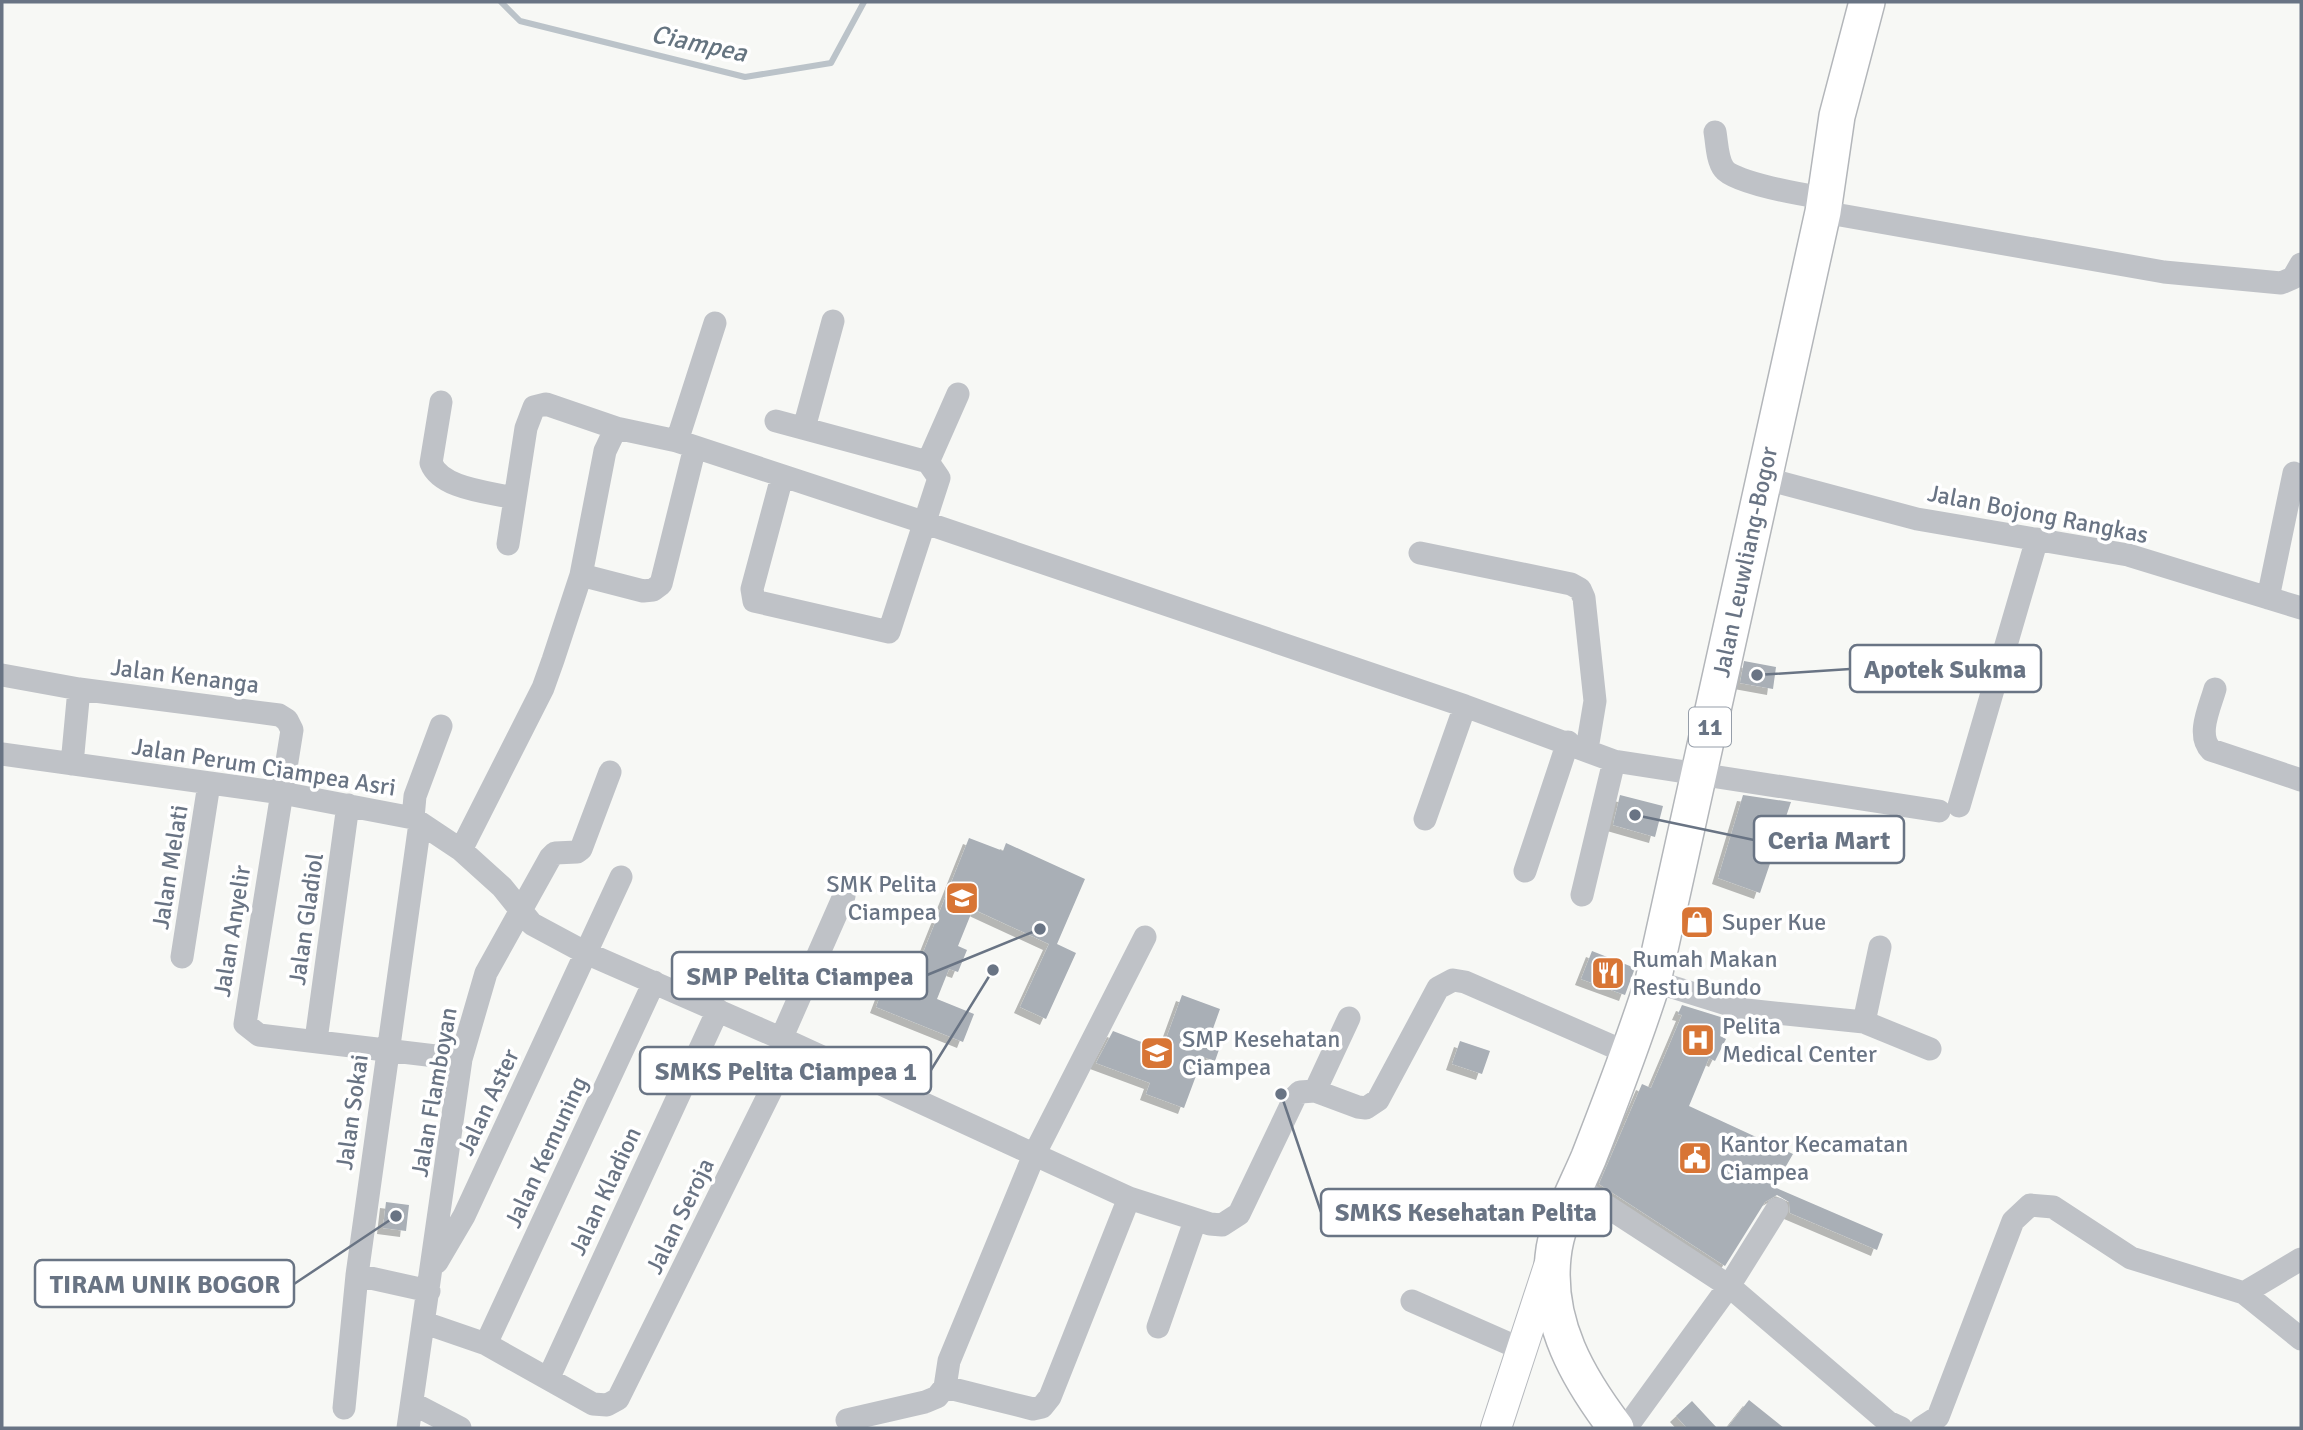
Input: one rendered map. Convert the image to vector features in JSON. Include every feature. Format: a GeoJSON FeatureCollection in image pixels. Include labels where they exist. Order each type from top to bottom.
{"type":"FeatureCollection","features":[{"type":"Feature","properties":{"kind":"highway","name":"Jalan Leuwliang-Bogor"},"geometry":{"type":"LineString","coordinates":[[1616,1428],[1587,1390],[1564,1343],[1554,1303],[1553,1256],[1577,1187],[1630,1054],[1653,981],[1824,205],[1837,116],[1867,2]]}},
{"type":"Feature","properties":{"kind":"main road"},"geometry":{"type":"LineString","coordinates":[[1496,1428],[1553,1256]]}},
{"type":"Feature","properties":{"kind":"street"},"geometry":{"type":"LineString","coordinates":[[1715,132],[1723,169],[1730,175],[1824,205],[2164,272],[2281,284],[2293,278],[2301,264]]}},
{"type":"Feature","properties":{"kind":"street"},"geometry":{"type":"LineString","coordinates":[[804,428],[833,321]]}},
{"type":"Feature","properties":{"kind":"street"},"geometry":{"type":"LineString","coordinates":[[581,575],[643,591],[653,590],[661,584],[686,444],[715,323]]}},
{"type":"Feature","properties":{"kind":"street"},"geometry":{"type":"LineString","coordinates":[[928,462],[958,394]]}},
{"type":"Feature","properties":{"kind":"street"},"geometry":{"type":"LineString","coordinates":[[441,402],[430,463],[434,472],[453,483],[513,498]]}},
{"type":"Feature","properties":{"kind":"street"},"geometry":{"type":"LineString","coordinates":[[508,544],[513,498],[526,428],[534,407],[546,404],[616,428],[686,444],[926,523],[1465,706],[1615,761],[1949,809],[2037,540]]}},
{"type":"Feature","properties":{"kind":"street"},"geometry":{"type":"LineString","coordinates":[[776,422],[928,462],[939,478],[889,632],[754,601],[752,589],[782,477]]}},
{"type":"Feature","properties":{"kind":"street"},"geometry":{"type":"LineString","coordinates":[[461,850],[543,688],[581,575],[605,451],[616,428]]}},
{"type":"Feature","properties":{"kind":"street"},"geometry":{"type":"LineString","coordinates":[[2268,598],[2294,473]]}},
{"type":"Feature","properties":{"kind":"street","name":"Jalan Bojong Rangkas"},"geometry":{"type":"LineString","coordinates":[[1762,478],[1917,519],[2128,555],[2301,608]]}},
{"type":"Feature","properties":{"kind":"street"},"geometry":{"type":"LineString","coordinates":[[1420,553],[1571,584],[1580,589],[1584,598],[1595,701],[1525,871]]}},
{"type":"Feature","properties":{"kind":"street","name":"Jalan Kenanga"},"geometry":{"type":"LineString","coordinates":[[2,675],[79,689],[279,715],[287,720],[292,730],[282,793]]}},
{"type":"Feature","properties":{"kind":"street"},"geometry":{"type":"LineString","coordinates":[[72,764],[79,689]]}},
{"type":"Feature","properties":{"kind":"street"},"geometry":{"type":"LineString","coordinates":[[2215,689],[2203,734],[2204,743],[2211,750],[2301,780]]}},
{"type":"Feature","properties":{"kind":"street"},"geometry":{"type":"LineString","coordinates":[[1425,819],[1465,706]]}},
{"type":"Feature","properties":{"kind":"street","name":"Jalan Sokai"},"geometry":{"type":"LineString","coordinates":[[344,1408],[357,1275],[416,820],[415,796],[441,726]]}},
{"type":"Feature","properties":{"kind":"street","name":"Jalan Perum Ciampea Asri"},"geometry":{"type":"LineString","coordinates":[[2,754],[282,793],[416,820],[461,850],[502,887],[532,924],[586,953],[654,982],[714,1018],[788,1042],[1129,1198],[1195,1221],[1222,1225],[1240,1214],[1295,1097],[1300,1092],[1315,1091]]}},
{"type":"Feature","properties":{"kind":"street"},"geometry":{"type":"LineString","coordinates":[[1581,895],[1615,761]]}},
{"type":"Feature","properties":{"kind":"street","name":"Jalan Flamboyan"},"geometry":{"type":"LineString","coordinates":[[408,1428],[461,1059],[486,973],[553,854],[579,851],[610,772]]}},
{"type":"Feature","properties":{"kind":"street","name":"Jalan Melati"},"geometry":{"type":"LineString","coordinates":[[182,957],[209,784]]}},
{"type":"Feature","properties":{"kind":"street","name":"Jalan Anyelir"},"geometry":{"type":"LineString","coordinates":[[282,793],[245,1024],[259,1035],[461,1059]]}},
{"type":"Feature","properties":{"kind":"street","name":"Jalan Gladiol"},"geometry":{"type":"LineString","coordinates":[[316,1040],[348,805]]}},
{"type":"Feature","properties":{"kind":"street","name":"Jalan Aster"},"geometry":{"type":"LineString","coordinates":[[430,1281],[464,1216],[621,877]]}},
{"type":"Feature","properties":{"kind":"street","name":"Jalan Seroja"},"geometry":{"type":"LineString","coordinates":[[549,1377],[593,1404],[607,1405],[618,1399],[788,1042],[844,896]]}},
{"type":"Feature","properties":{"kind":"street"},"geometry":{"type":"LineString","coordinates":[[847,1420],[925,1402],[937,1397],[945,1387],[949,1361],[1034,1155],[1145,937]]}},
{"type":"Feature","properties":{"kind":"street"},"geometry":{"type":"LineString","coordinates":[[1864,1021],[1880,947]]}},
{"type":"Feature","properties":{"kind":"street"},"geometry":{"type":"LineString","coordinates":[[1349,1018],[1315,1091],[1358,1107],[1373,1104],[1438,988],[1453,980],[1465,982],[1630,1054]]}},
{"type":"Feature","properties":{"kind":"street"},"geometry":{"type":"LineString","coordinates":[[1653,981],[1746,1010],[1864,1021],[1930,1049]]}},
{"type":"Feature","properties":{"kind":"street","name":"Jalan Kemuning"},"geometry":{"type":"LineString","coordinates":[[486,1345],[654,982]]}},
{"type":"Feature","properties":{"kind":"street","name":"Jalan Kladion"},"geometry":{"type":"LineString","coordinates":[[549,1377],[714,1018]]}},
{"type":"Feature","properties":{"kind":"street"},"geometry":{"type":"LineString","coordinates":[[1577,1187],[1729,1286],[1888,1422],[1901,1428]]}},
{"type":"Feature","properties":{"kind":"street"},"geometry":{"type":"LineString","coordinates":[[945,1387],[1033,1409],[1042,1407],[1050,1397],[1129,1198]]}},
{"type":"Feature","properties":{"kind":"street"},"geometry":{"type":"LineString","coordinates":[[1921,1428],[1938,1417],[2013,1221],[2022,1209],[2030,1205],[2053,1208],[2131,1258],[2244,1293],[2301,1339]]}},
{"type":"Feature","properties":{"kind":"street"},"geometry":{"type":"LineString","coordinates":[[1626,1428],[1729,1286],[1777,1209]]}},
{"type":"Feature","properties":{"kind":"street"},"geometry":{"type":"LineString","coordinates":[[1158,1327],[1195,1221]]}},
{"type":"Feature","properties":{"kind":"street"},"geometry":{"type":"LineString","coordinates":[[2244,1293],[2301,1259]]}},
{"type":"Feature","properties":{"kind":"street"},"geometry":{"type":"LineString","coordinates":[[357,1275],[430,1281]]}},
{"type":"Feature","properties":{"kind":"street"},"geometry":{"type":"LineString","coordinates":[[1412,1301],[1521,1349]]}},
{"type":"Feature","properties":{"kind":"street"},"geometry":{"type":"LineString","coordinates":[[425,1324],[486,1345],[549,1377]]}},
{"type":"Feature","properties":{"kind":"street"},"geometry":{"type":"LineString","coordinates":[[412,1403],[460,1428]]}},
{"type":"Feature","properties":{"kind":"building"},"geometry":{"type":"Polygon","coordinates":[[[1744,661],[1776,667],[1773,689],[1740,683],[1744,661]]]}},
{"type":"Feature","properties":{"kind":"building"},"geometry":{"type":"Polygon","coordinates":[[[1620,795],[1663,806],[1655,837],[1613,825],[1620,795]]]}},
{"type":"Feature","properties":{"kind":"building"},"geometry":{"type":"Polygon","coordinates":[[[1743,795],[1791,802],[1760,893],[1718,878],[1743,795]]]}},
{"type":"Feature","properties":{"kind":"building"},"geometry":{"type":"Polygon","coordinates":[[[969,838],[1003,851],[1006,843],[1085,879],[1057,944],[1076,953],[1046,1019],[1020,1007],[1049,944],[973,909],[958,946],[967,950],[958,972],[949,969],[937,999],[974,1014],[963,1042],[876,1007],[887,978],[909,988],[969,838]]]}},
{"type":"Feature","properties":{"kind":"building","name":"Rumah Makan Restu Bundo"},"geometry":{"type":"Polygon","coordinates":[[[1592,951],[1635,968],[1625,995],[1581,979],[1592,951]]]}},
{"type":"Feature","properties":{"kind":"building","name":"SMP Kesehatan Ciampea"},"geometry":{"type":"Polygon","coordinates":[[[1182,995],[1220,1009],[1210,1037],[1222,1041],[1215,1061],[1203,1057],[1184,1108],[1146,1094],[1150,1083],[1096,1063],[1113,1031],[1162,1050],[1182,995]]]}},
{"type":"Feature","properties":{"kind":"building"},"geometry":{"type":"Polygon","coordinates":[[[1682,1005],[1727,1019],[1720,1036],[1726,1039],[1715,1061],[1709,1058],[1689,1106],[1793,1154],[1774,1187],[1883,1234],[1877,1250],[1790,1213],[1789,1202],[1777,1195],[1765,1202],[1725,1266],[1599,1184],[1642,1084],[1651,1088],[1682,1015],[1678,1014],[1682,1005]]]}},
{"type":"Feature","properties":{"kind":"building"},"geometry":{"type":"Polygon","coordinates":[[[1460,1041],[1490,1051],[1482,1074],[1452,1064],[1460,1041]]]}},
{"type":"Feature","properties":{"kind":"building"},"geometry":{"type":"Polygon","coordinates":[[[386,1202],[409,1205],[406,1231],[383,1228],[386,1202]]]}},
{"type":"Feature","properties":{"kind":"building"},"geometry":{"type":"Polygon","coordinates":[[[1749,1400],[1784,1428],[1727,1428],[1749,1400]]]}},
{"type":"Feature","properties":{"kind":"building"},"geometry":{"type":"Polygon","coordinates":[[[1692,1401],[1717,1428],[1687,1428],[1676,1416],[1692,1401]]]}},
{"type":"Feature","properties":{"kind":"waterway","name":"Ciampea"},"geometry":{"type":"LineString","coordinates":[[501,2],[520,21],[745,77],[831,63],[864,2]]}},
{"type":"Feature","properties":{"kind":"place","name":"Apotek Sukma"},"geometry":{"type":"Point","coordinates":[1757,675]}},
{"type":"Feature","properties":{"kind":"place","name":"Ceria Mart"},"geometry":{"type":"Point","coordinates":[1635,815]}},
{"type":"Feature","properties":{"kind":"place","name":"SMK Pelita Ciampea"},"geometry":{"type":"Point","coordinates":[962,898]}},
{"type":"Feature","properties":{"kind":"place","name":"Super Kue"},"geometry":{"type":"Point","coordinates":[1697,922]}},
{"type":"Feature","properties":{"kind":"place","name":"SMP Pelita Ciampea"},"geometry":{"type":"Point","coordinates":[1040,929]}},
{"type":"Feature","properties":{"kind":"place","name":"SMKS Pelita Ciampea 1"},"geometry":{"type":"Point","coordinates":[993,970]}},
{"type":"Feature","properties":{"kind":"place","name":"Rumah Makan Restu Bundo"},"geometry":{"type":"Point","coordinates":[1608,973]}},
{"type":"Feature","properties":{"kind":"place","name":"Pelita Medical Center"},"geometry":{"type":"Point","coordinates":[1698,1040]}},
{"type":"Feature","properties":{"kind":"place","name":"SMP Kesehatan Ciampea"},"geometry":{"type":"Point","coordinates":[1157,1053]}},
{"type":"Feature","properties":{"kind":"place","name":"SMKS Kesehatan Pelita"},"geometry":{"type":"Point","coordinates":[1281,1094]}},
{"type":"Feature","properties":{"kind":"place","name":"Kantor Kecamatan Ciampea"},"geometry":{"type":"Point","coordinates":[1695,1158]}},
{"type":"Feature","properties":{"kind":"place","name":"TIRAM UNIK BOGOR"},"geometry":{"type":"Point","coordinates":[396,1216]}}]}
